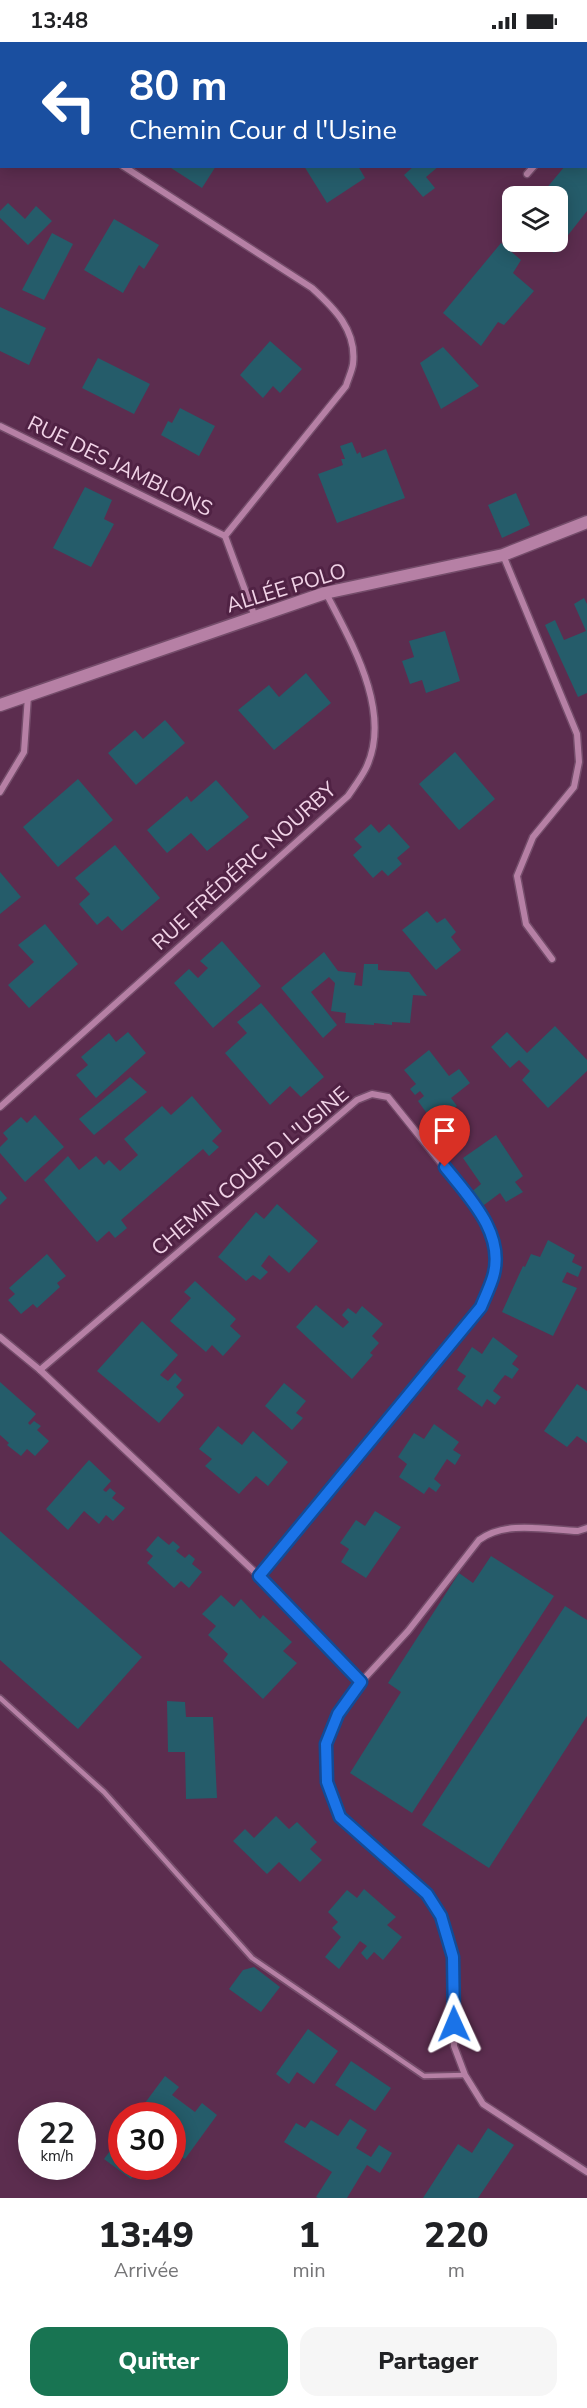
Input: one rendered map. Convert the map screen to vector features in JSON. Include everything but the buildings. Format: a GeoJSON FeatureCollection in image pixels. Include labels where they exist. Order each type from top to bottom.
{"type":"FeatureCollection","features":[{"type":"Feature","properties":{"kind":"street","name":"RUE DES JAMBLONS"},"geometry":{"type":"LineString","coordinates":[[126,168],[312,288],[334,308],[345,323],[351,340],[353,363],[346,386],[225,536]]}},
{"type":"Feature","properties":{"kind":"street"},"geometry":{"type":"LineString","coordinates":[[527,174],[532,168]]}},
{"type":"Feature","properties":{"kind":"street","name":"RUE DES JAMBLONS"},"geometry":{"type":"LineString","coordinates":[[0,426],[225,536],[255,617]]}},
{"type":"Feature","properties":{"kind":"street","name":"ALLÉE POLO"},"geometry":{"type":"LineString","coordinates":[[0,705],[325,593],[502,555],[587,522]]}},
{"type":"Feature","properties":{"kind":"street"},"geometry":{"type":"LineString","coordinates":[[502,555],[577,734],[579,762],[574,788],[533,837],[517,876],[526,924],[552,959]]}},
{"type":"Feature","properties":{"kind":"street","name":"RUE FRÉDÉRIC NOURBY"},"geometry":{"type":"LineString","coordinates":[[0,1107],[348,796],[366,767],[374,735],[370,695],[356,652],[325,593]]}},
{"type":"Feature","properties":{"kind":"street"},"geometry":{"type":"LineString","coordinates":[[0,792],[24,752],[28,696]]}},
{"type":"Feature","properties":{"kind":"street","name":"CHEMIN COUR D L'USINE"},"geometry":{"type":"LineString","coordinates":[[40,1370],[357,1100],[372,1094],[388,1097],[485,1220],[494,1244],[493,1275],[481,1307],[259,1576]]}},
{"type":"Feature","properties":{"kind":"street"},"geometry":{"type":"LineString","coordinates":[[0,1338],[40,1370],[259,1576],[361,1682]]}},
{"type":"Feature","properties":{"kind":"street"},"geometry":{"type":"LineString","coordinates":[[587,1528],[578,1531],[502,1528],[490,1532],[479,1540],[408,1631],[361,1682],[338,1714],[326,1744],[327,1782],[340,1817],[427,1894],[441,1916],[453,1957],[454,2046],[465,2074],[483,2104],[587,2172]]}},
{"type":"Feature","properties":{"kind":"lane"},"geometry":{"type":"LineString","coordinates":[[0,1698],[104,1792],[252,1958],[424,2076],[465,2074]]}},
{"type":"Feature","properties":{"kind":"route"},"geometry":{"type":"LineString","coordinates":[[445,1167],[485,1220],[494,1244],[493,1275],[481,1307],[259,1576],[361,1682],[338,1714],[326,1744],[327,1782],[340,1817],[427,1894],[441,1916],[449,1936],[453,1957],[454,2024]]}}]}
